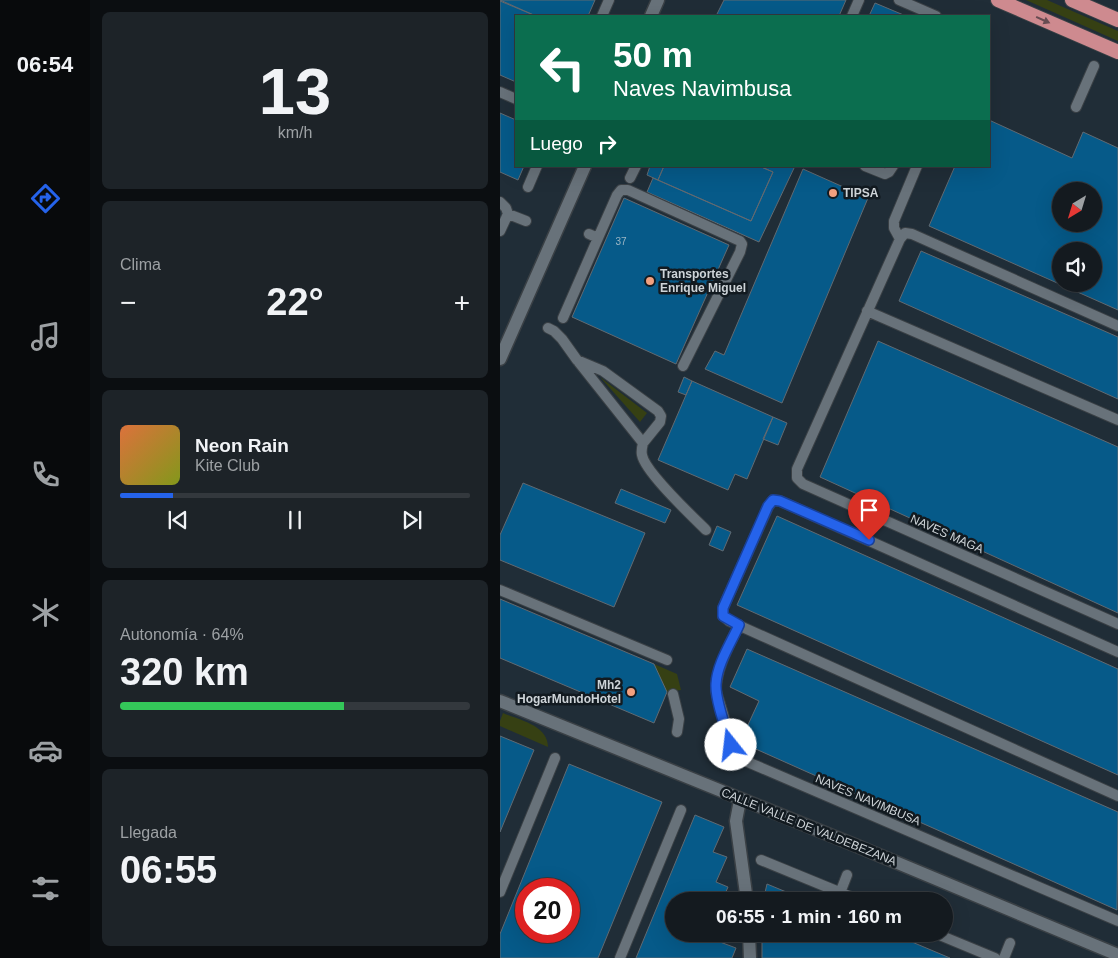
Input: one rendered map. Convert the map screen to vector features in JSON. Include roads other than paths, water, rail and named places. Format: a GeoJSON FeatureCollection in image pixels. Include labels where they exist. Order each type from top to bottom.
{"type":"FeatureCollection","features":[{"type":"Feature","properties":{"kind":"highway"},"geometry":{"type":"LineString","coordinates":[[998,0],[1118,52]]}},
{"type":"Feature","properties":{"kind":"highway"},"geometry":{"type":"LineString","coordinates":[[1072,0],[1118,20]]}},
{"type":"Feature","properties":{"kind":"street"},"geometry":{"type":"LineString","coordinates":[[651,15],[658,0]]}},
{"type":"Feature","properties":{"kind":"street"},"geometry":{"type":"LineString","coordinates":[[500,359],[585,167]]}},
{"type":"Feature","properties":{"kind":"street","name":"CALLE VALLE DE VALDEBEZANA"},"geometry":{"type":"LineString","coordinates":[[500,702],[866,850],[1118,955]]}},
{"type":"Feature","properties":{"kind":"street"},"geometry":{"type":"LineString","coordinates":[[740,800],[736,821],[746,892]]}},
{"type":"Feature","properties":{"kind":"street"},"geometry":{"type":"LineString","coordinates":[[749,942],[750,958]]}},
{"type":"Feature","properties":{"kind":"lane"},"geometry":{"type":"LineString","coordinates":[[602,15],[609,0]]}},
{"type":"Feature","properties":{"kind":"lane"},"geometry":{"type":"LineString","coordinates":[[852,15],[859,0]]}},
{"type":"Feature","properties":{"kind":"lane"},"geometry":{"type":"LineString","coordinates":[[898,0],[934,15]]}},
{"type":"Feature","properties":{"kind":"lane"},"geometry":{"type":"LineString","coordinates":[[1076,107],[1094,66]]}},
{"type":"Feature","properties":{"kind":"lane"},"geometry":{"type":"LineString","coordinates":[[500,92],[515,99]]}},
{"type":"Feature","properties":{"kind":"lane"},"geometry":{"type":"LineString","coordinates":[[528,187],[537,167]]}},
{"type":"Feature","properties":{"kind":"lane"},"geometry":{"type":"LineString","coordinates":[[630,178],[636,167]]}},
{"type":"Feature","properties":{"kind":"lane"},"geometry":{"type":"LineString","coordinates":[[868,167],[885,174],[892,167]]}},
{"type":"Feature","properties":{"kind":"lane"},"geometry":{"type":"LineString","coordinates":[[917,167],[894,221],[894,228],[900,239],[905,234],[912,234],[1118,326]]}},
{"type":"Feature","properties":{"kind":"lane"},"geometry":{"type":"LineString","coordinates":[[563,318],[594,236],[617,195],[621,190],[628,190],[740,241],[742,244],[740,252],[683,366]]}},
{"type":"Feature","properties":{"kind":"lane"},"geometry":{"type":"LineString","coordinates":[[500,202],[506,208],[508,214],[500,231]]}},
{"type":"Feature","properties":{"kind":"lane"},"geometry":{"type":"LineString","coordinates":[[508,214],[526,221]]}},
{"type":"Feature","properties":{"kind":"lane","name":"NAVES MAGA"},"geometry":{"type":"LineString","coordinates":[[900,239],[797,469],[797,478],[803,484],[1118,624]]}},
{"type":"Feature","properties":{"kind":"lane"},"geometry":{"type":"LineString","coordinates":[[868,310],[1118,420]]}},
{"type":"Feature","properties":{"kind":"lane"},"geometry":{"type":"LineString","coordinates":[[548,328],[562,339],[643,443]]}},
{"type":"Feature","properties":{"kind":"lane"},"geometry":{"type":"LineString","coordinates":[[577,360],[604,372],[658,411],[662,416],[660,422],[643,443],[642,454],[645,463],[663,486],[706,530]]}},
{"type":"Feature","properties":{"kind":"lane"},"geometry":{"type":"LineString","coordinates":[[1118,652],[780,501],[773,500],[768,506],[723,608],[723,616],[739,625],[1118,796]]}},
{"type":"Feature","properties":{"kind":"lane"},"geometry":{"type":"LineString","coordinates":[[500,590],[667,660]]}},
{"type":"Feature","properties":{"kind":"lane","name":"NAVES NAVIMBUSA"},"geometry":{"type":"LineString","coordinates":[[739,625],[718,672],[716,682],[716,691],[736,757],[1118,921]]}},
{"type":"Feature","properties":{"kind":"lane"},"geometry":{"type":"LineString","coordinates":[[673,694],[679,719],[677,732]]}},
{"type":"Feature","properties":{"kind":"lane"},"geometry":{"type":"LineString","coordinates":[[500,892],[555,758]]}},
{"type":"Feature","properties":{"kind":"lane"},"geometry":{"type":"LineString","coordinates":[[620,958],[681,810]]}},
{"type":"Feature","properties":{"kind":"lane"},"geometry":{"type":"LineString","coordinates":[[761,860],[840,892],[847,875]]}},
{"type":"Feature","properties":{"kind":"lane"},"geometry":{"type":"LineString","coordinates":[[953,941],[995,958]]}},
{"type":"Feature","properties":{"kind":"lane"},"geometry":{"type":"LineString","coordinates":[[1004,958],[1010,943]]}},
{"type":"Feature","properties":{"kind":"place","name":"TIPSA"},"geometry":{"type":"Point","coordinates":[833,193]}},
{"type":"Feature","properties":{"kind":"place","name":"Transportes Enrique Miguel"},"geometry":{"type":"Point","coordinates":[650,281]}},
{"type":"Feature","properties":{"kind":"place","name":"Mh2 HogarMundoHotel"},"geometry":{"type":"Point","coordinates":[631,692]}}]}
